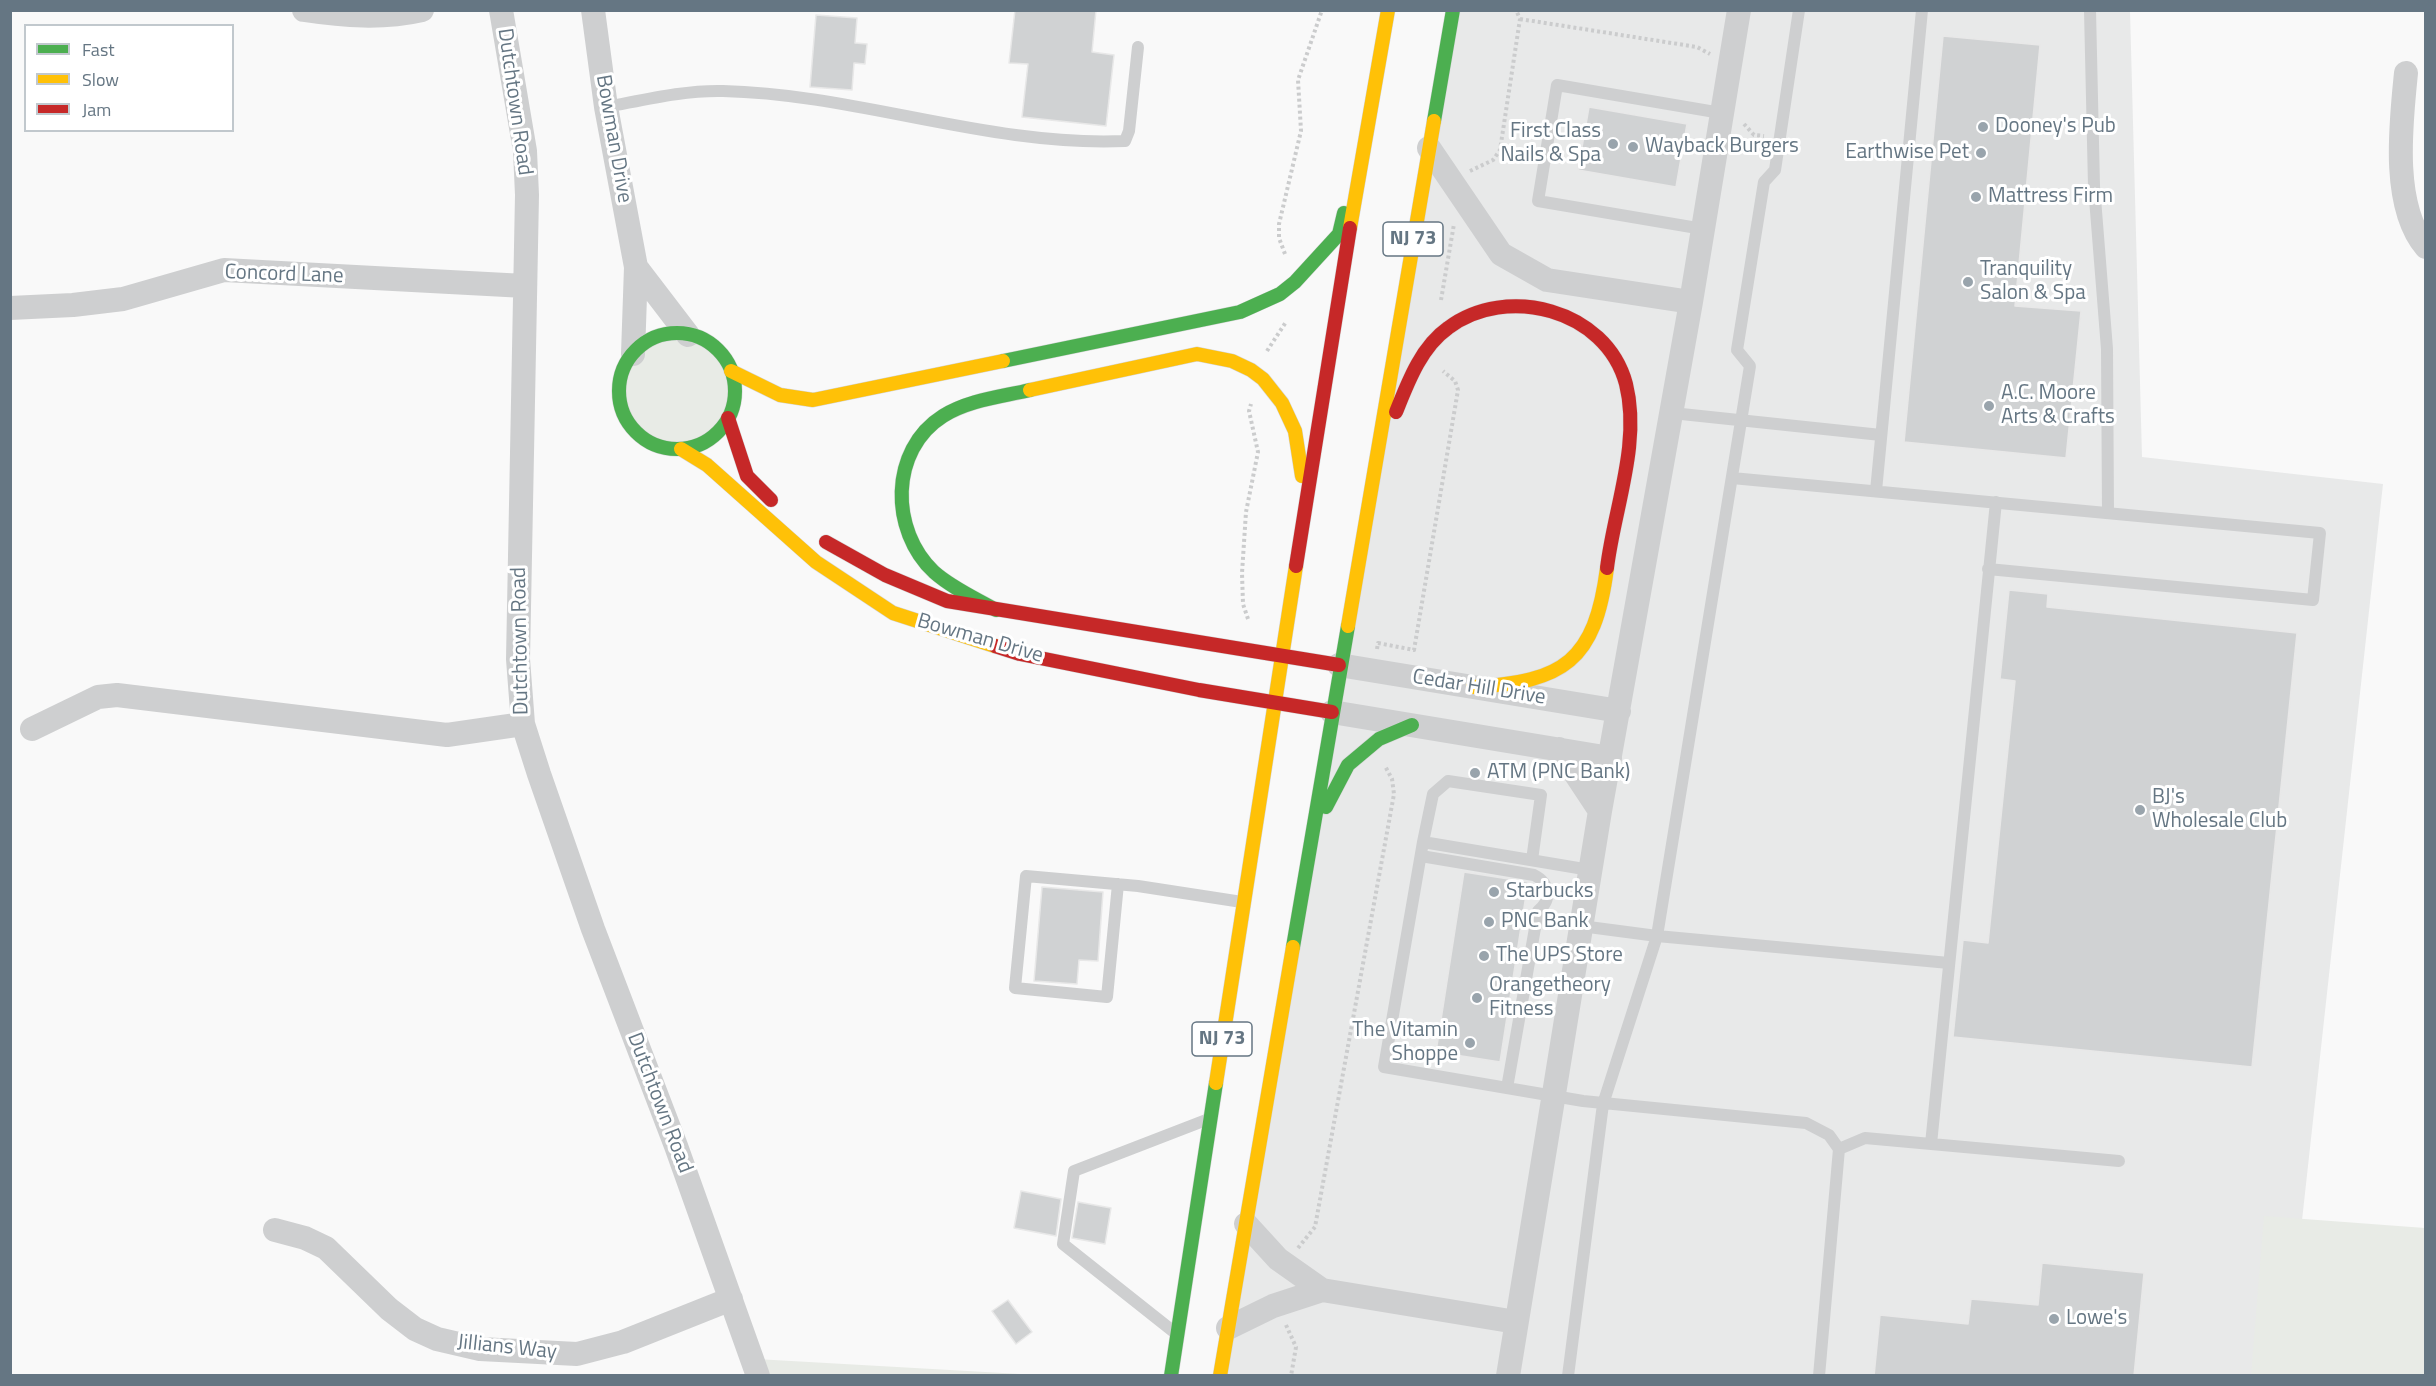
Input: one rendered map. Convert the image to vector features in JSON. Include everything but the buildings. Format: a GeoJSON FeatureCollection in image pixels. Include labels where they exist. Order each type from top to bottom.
{"type":"FeatureCollection","features":[{"type":"Feature","properties":{"kind":"main road","name":"NJ 73"},"geometry":{"type":"LineString","coordinates":[[1170,1376],[1274,702],[1362,154],[1388,10]]}},
{"type":"Feature","properties":{"kind":"main road","name":"NJ 73"},"geometry":{"type":"LineString","coordinates":[[1220,1376],[1314,830],[1339,665],[1453,10]]}},
{"type":"Feature","properties":{"kind":"main road"},"geometry":{"type":"LineString","coordinates":[[730,371],[773,394],[792,400],[813,400],[1240,312],[1280,294],[1311,266],[1339,234],[1353,170],[1362,154]]}},
{"type":"Feature","properties":{"kind":"main road"},"geometry":{"type":"LineString","coordinates":[[1373,467],[1408,381],[1425,352],[1447,328],[1469,314],[1498,303],[1559,313],[1588,328],[1603,342],[1625,381],[1630,429],[1599,615],[1580,651],[1566,665],[1550,673],[1513,685],[1473,687]]}},
{"type":"Feature","properties":{"kind":"main road"},"geometry":{"type":"LineString","coordinates":[[688,335],[714,347],[730,371],[735,390],[728,418],[722,427],[704,442],[681,449],[652,444],[636,433],[625,417],[619,399],[620,380],[633,354],[658,336],[688,335]]}},
{"type":"Feature","properties":{"kind":"main road"},"geometry":{"type":"LineString","coordinates":[[996,610],[932,571],[918,553],[907,533],[901,512],[900,489],[905,466],[914,446],[928,428],[946,414],[966,404],[1197,354],[1225,359],[1250,369],[1275,389],[1289,414],[1296,435],[1302,471],[1298,563]]}},
{"type":"Feature","properties":{"kind":"main road"},"geometry":{"type":"LineString","coordinates":[[728,418],[747,476],[784,512]]}},
{"type":"Feature","properties":{"kind":"main road","name":"Bowman Drive"},"geometry":{"type":"LineString","coordinates":[[681,449],[707,465],[816,562],[893,613],[1020,654],[1199,690],[1332,712]]}},
{"type":"Feature","properties":{"kind":"main road","name":"Bowman Drive"},"geometry":{"type":"LineString","coordinates":[[811,532],[860,564],[902,585],[946,601],[1339,665]]}},
{"type":"Feature","properties":{"kind":"main road"},"geometry":{"type":"LineString","coordinates":[[1314,830],[1348,765],[1378,739],[1412,725]]}},
{"type":"Feature","properties":{"kind":"street"},"geometry":{"type":"LineString","coordinates":[[304,10],[343,15],[399,15],[423,10]]}},
{"type":"Feature","properties":{"kind":"street","name":"Dutchtown Road"},"geometry":{"type":"LineString","coordinates":[[501,10],[525,151],[527,195],[518,659],[522,724],[593,929],[676,1146],[758,1376]]}},
{"type":"Feature","properties":{"kind":"street","name":"Bowman Drive"},"geometry":{"type":"LineString","coordinates":[[593,10],[606,107],[636,267],[633,354]]}},
{"type":"Feature","properties":{"kind":"street"},"geometry":{"type":"LineString","coordinates":[[1508,1376],[1600,811],[1703,229],[1731,116],[1731,57],[1739,10]]}},
{"type":"Feature","properties":{"kind":"street"},"geometry":{"type":"LineString","coordinates":[[2406,73],[2401,120],[2403,183],[2411,222],[2426,247]]}},
{"type":"Feature","properties":{"kind":"street"},"geometry":{"type":"LineString","coordinates":[[1429,148],[1501,254],[1547,280],[1691,302]]}},
{"type":"Feature","properties":{"kind":"street","name":"Bowman Drive"},"geometry":{"type":"LineString","coordinates":[[636,267],[688,335]]}},
{"type":"Feature","properties":{"kind":"street","name":"Concord Lane"},"geometry":{"type":"LineString","coordinates":[[10,308],[73,305],[123,298],[224,270],[525,286]]}},
{"type":"Feature","properties":{"kind":"street","name":"Cedar Hill Drive"},"geometry":{"type":"LineString","coordinates":[[1339,665],[1619,711]]}},
{"type":"Feature","properties":{"kind":"street"},"geometry":{"type":"LineString","coordinates":[[32,729],[98,697],[117,695],[447,735],[522,724]]}},
{"type":"Feature","properties":{"kind":"street"},"geometry":{"type":"LineString","coordinates":[[1332,712],[1610,758]]}},
{"type":"Feature","properties":{"kind":"street"},"geometry":{"type":"LineString","coordinates":[[1559,749],[1600,811]]}},
{"type":"Feature","properties":{"kind":"street"},"geometry":{"type":"LineString","coordinates":[[1246,1224],[1278,1259],[1322,1290],[1516,1322]]}},
{"type":"Feature","properties":{"kind":"street","name":"Jillians Way"},"geometry":{"type":"LineString","coordinates":[[276,1230],[305,1238],[326,1248],[389,1309],[415,1329],[437,1340],[480,1349],[577,1354],[623,1342],[730,1299]]}},
{"type":"Feature","properties":{"kind":"street"},"geometry":{"type":"LineString","coordinates":[[1228,1328],[1273,1306],[1322,1290]]}},
{"type":"Feature","properties":{"kind":"lane"},"geometry":{"type":"LineString","coordinates":[[1568,1376],[1603,1104],[1657,936],[1750,366],[1737,350],[1764,182],[1775,170],[1799,10]]}},
{"type":"Feature","properties":{"kind":"lane"},"geometry":{"type":"LineString","coordinates":[[1876,491],[1922,10]]}},
{"type":"Feature","properties":{"kind":"lane"},"geometry":{"type":"LineString","coordinates":[[2090,10],[2094,186],[2106,349],[2108,513]]}},
{"type":"Feature","properties":{"kind":"lane"},"geometry":{"type":"LineString","coordinates":[[606,107],[700,91],[762,93],[973,129],[1099,142],[1125,141],[1129,131],[1138,47]]}},
{"type":"Feature","properties":{"kind":"lane"},"geometry":{"type":"LineString","coordinates":[[1703,229],[1538,201],[1557,85],[1731,116]]}},
{"type":"Feature","properties":{"kind":"lane"},"geometry":{"type":"LineString","coordinates":[[1672,413],[1881,435]]}},
{"type":"Feature","properties":{"kind":"lane"},"geometry":{"type":"LineString","coordinates":[[1732,478],[2320,533],[2313,600],[1988,569]]}},
{"type":"Feature","properties":{"kind":"lane"},"geometry":{"type":"LineString","coordinates":[[1931,1144],[1995,502]]}},
{"type":"Feature","properties":{"kind":"lane"},"geometry":{"type":"LineString","coordinates":[[1532,860],[1541,795],[1448,781],[1433,794],[1384,1067],[1603,1104],[1806,1123],[1829,1135],[1839,1149],[1819,1376]]}},
{"type":"Feature","properties":{"kind":"lane"},"geometry":{"type":"LineString","coordinates":[[1423,842],[1590,870]]}},
{"type":"Feature","properties":{"kind":"lane"},"geometry":{"type":"LineString","coordinates":[[1421,856],[1534,875],[1544,881],[1548,895]]}},
{"type":"Feature","properties":{"kind":"lane"},"geometry":{"type":"LineString","coordinates":[[1508,1088],[1538,911],[1545,905],[1554,863]]}},
{"type":"Feature","properties":{"kind":"lane"},"geometry":{"type":"LineString","coordinates":[[1118,884],[1107,997],[1015,988],[1026,876],[1118,884],[1243,902]]}},
{"type":"Feature","properties":{"kind":"lane"},"geometry":{"type":"LineString","coordinates":[[1581,926],[1657,936],[1949,963]]}},
{"type":"Feature","properties":{"kind":"lane"},"geometry":{"type":"LineString","coordinates":[[1177,1335],[1063,1244],[1074,1171],[1210,1118]]}},
{"type":"Feature","properties":{"kind":"lane"},"geometry":{"type":"LineString","coordinates":[[1839,1149],[1865,1138],[2119,1161]]}},
{"type":"Feature","properties":{"kind":"path"},"geometry":{"type":"LineString","coordinates":[[1288,259],[1279,238],[1279,224],[1289,191],[1301,131],[1298,80],[1322,10]]}},
{"type":"Feature","properties":{"kind":"path"},"geometry":{"type":"LineString","coordinates":[[1464,174],[1493,160],[1500,150],[1520,20],[1516,10]]}},
{"type":"Feature","properties":{"kind":"path"},"geometry":{"type":"LineString","coordinates":[[1520,20],[1697,47],[1710,54],[1731,57]]}},
{"type":"Feature","properties":{"kind":"path"},"geometry":{"type":"LineString","coordinates":[[1731,116],[1754,135],[1780,138]]}},
{"type":"Feature","properties":{"kind":"path"},"geometry":{"type":"LineString","coordinates":[[1439,308],[1456,214]]}},
{"type":"Feature","properties":{"kind":"path"},"geometry":{"type":"LineString","coordinates":[[1377,650],[1378,643],[1414,650],[1458,390],[1455,381],[1440,369]]}},
{"type":"Feature","properties":{"kind":"path"},"geometry":{"type":"LineString","coordinates":[[1248,619],[1242,604],[1242,573],[1246,512],[1258,452],[1249,411],[1252,398]]}},
{"type":"Feature","properties":{"kind":"path"},"geometry":{"type":"LineString","coordinates":[[1292,1255],[1315,1227],[1394,794],[1392,779],[1383,762]]}},
{"type":"Feature","properties":{"kind":"path"},"geometry":{"type":"LineString","coordinates":[[1282,1315],[1296,1347],[1291,1376]]}},
{"type":"Feature","properties":{"kind":"shaded area"},"geometry":{"type":"Polygon","coordinates":[[[1453,11],[2130,11],[2142,457],[2383,484],[2285,1375],[1220,1376],[1453,11]]]}},
{"type":"Feature","properties":{"kind":"shaded area"},"geometry":{"type":"Polygon","coordinates":[[[676,334],[698,338],[717,350],[729,369],[733,391],[729,413],[717,432],[698,444],[676,448],[654,444],[635,432],[623,413],[619,391],[623,369],[635,350],[654,338],[676,334]]]}},
{"type":"Feature","properties":{"kind":"shaded area"},"geometry":{"type":"Polygon","coordinates":[[[2264,1216],[2425,1228],[2425,1375],[2251,1375],[2264,1216]]]}},
{"type":"Feature","properties":{"kind":"shaded area"},"geometry":{"type":"Polygon","coordinates":[[[756,1359],[1038,1375],[762,1375],[756,1359]]]}},
{"type":"Feature","properties":{"kind":"traffic: fast"},"geometry":{"type":"LineString","coordinates":[[1434,121],[1453,10]]}},
{"type":"Feature","properties":{"kind":"traffic: fast"},"geometry":{"type":"LineString","coordinates":[[1003,361],[1240,312],[1280,294],[1295,282],[1339,234],[1344,213]]}},
{"type":"Feature","properties":{"kind":"traffic: fast"},"geometry":{"type":"LineString","coordinates":[[677,333],[699,338],[718,350],[730,369],[735,391],[730,413],[718,432],[699,444],[677,449],[655,444],[636,432],[624,413],[619,391],[624,369],[636,350],[655,338],[677,333]]}},
{"type":"Feature","properties":{"kind":"traffic: fast"},"geometry":{"type":"LineString","coordinates":[[996,610],[941,578],[920,555],[909,535],[903,514],[902,491],[905,469],[913,449],[925,431],[943,416],[974,403],[1030,390]]}},
{"type":"Feature","properties":{"kind":"traffic: fast"},"geometry":{"type":"LineString","coordinates":[[1293,947],[1348,626]]}},
{"type":"Feature","properties":{"kind":"traffic: fast"},"geometry":{"type":"LineString","coordinates":[[1326,807],[1348,765],[1379,739],[1412,725]]}},
{"type":"Feature","properties":{"kind":"traffic: fast"},"geometry":{"type":"LineString","coordinates":[[1171,1376],[1216,1083]]}},
{"type":"Feature","properties":{"kind":"traffic: slow"},"geometry":{"type":"LineString","coordinates":[[1350,228],[1388,10]]}},
{"type":"Feature","properties":{"kind":"traffic: slow"},"geometry":{"type":"LineString","coordinates":[[1348,626],[1434,121]]}},
{"type":"Feature","properties":{"kind":"traffic: slow"},"geometry":{"type":"LineString","coordinates":[[1030,390],[1197,354],[1232,361],[1263,379],[1282,403],[1295,431],[1302,476]]}},
{"type":"Feature","properties":{"kind":"traffic: slow"},"geometry":{"type":"LineString","coordinates":[[731,371],[780,395],[813,400],[1003,361]]}},
{"type":"Feature","properties":{"kind":"traffic: slow"},"geometry":{"type":"LineString","coordinates":[[681,449],[707,465],[816,562],[893,613],[995,646]]}},
{"type":"Feature","properties":{"kind":"traffic: slow"},"geometry":{"type":"LineString","coordinates":[[1216,1083],[1296,566]]}},
{"type":"Feature","properties":{"kind":"traffic: slow"},"geometry":{"type":"LineString","coordinates":[[1473,687],[1531,679],[1552,672],[1570,660],[1583,645],[1594,625],[1602,600],[1607,568]]}},
{"type":"Feature","properties":{"kind":"traffic: slow"},"geometry":{"type":"LineString","coordinates":[[1220,1376],[1293,947]]}},
{"type":"Feature","properties":{"kind":"traffic: jam"},"geometry":{"type":"LineString","coordinates":[[1296,566],[1350,228]]}},
{"type":"Feature","properties":{"kind":"traffic: jam"},"geometry":{"type":"LineString","coordinates":[[1396,412],[1416,366],[1430,345],[1448,328],[1471,315],[1497,308],[1525,307],[1551,311],[1576,322],[1598,337],[1615,358],[1626,384],[1630,407],[1625,476],[1607,568]]}},
{"type":"Feature","properties":{"kind":"traffic: jam"},"geometry":{"type":"LineString","coordinates":[[728,418],[747,476],[771,500]]}},
{"type":"Feature","properties":{"kind":"traffic: jam"},"geometry":{"type":"LineString","coordinates":[[826,542],[885,575],[947,601],[1339,665]]}},
{"type":"Feature","properties":{"kind":"traffic: jam"},"geometry":{"type":"LineString","coordinates":[[995,646],[1020,654],[1199,690],[1332,712]]}},
{"type":"Feature","properties":{"kind":"place","name":"Dooney's Pub"},"geometry":{"type":"Point","coordinates":[1983,127]}},
{"type":"Feature","properties":{"kind":"place","name":"First Class Nails & Spa"},"geometry":{"type":"Point","coordinates":[1613,144]}},
{"type":"Feature","properties":{"kind":"place","name":"Wayback Burgers"},"geometry":{"type":"Point","coordinates":[1633,147]}},
{"type":"Feature","properties":{"kind":"place","name":"Earthwise Pet"},"geometry":{"type":"Point","coordinates":[1981,153]}},
{"type":"Feature","properties":{"kind":"place","name":"Mattress Firm"},"geometry":{"type":"Point","coordinates":[1976,197]}},
{"type":"Feature","properties":{"kind":"place","name":"Tranquility Salon & Spa"},"geometry":{"type":"Point","coordinates":[1968,282]}},
{"type":"Feature","properties":{"kind":"place","name":"A.C. Moore Arts & Crafts"},"geometry":{"type":"Point","coordinates":[1989,406]}},
{"type":"Feature","properties":{"kind":"place","name":"ATM (PNC Bank)"},"geometry":{"type":"Point","coordinates":[1475,773]}},
{"type":"Feature","properties":{"kind":"place","name":"BJ's Wholesale Club"},"geometry":{"type":"Point","coordinates":[2140,810]}},
{"type":"Feature","properties":{"kind":"place","name":"Starbucks"},"geometry":{"type":"Point","coordinates":[1494,892]}},
{"type":"Feature","properties":{"kind":"place","name":"PNC Bank"},"geometry":{"type":"Point","coordinates":[1489,922]}},
{"type":"Feature","properties":{"kind":"place","name":"The UPS Store"},"geometry":{"type":"Point","coordinates":[1484,956]}},
{"type":"Feature","properties":{"kind":"place","name":"Orangetheory Fitness"},"geometry":{"type":"Point","coordinates":[1477,998]}},
{"type":"Feature","properties":{"kind":"place","name":"The Vitamin Shoppe"},"geometry":{"type":"Point","coordinates":[1470,1043]}},
{"type":"Feature","properties":{"kind":"place","name":"Lowe's"},"geometry":{"type":"Point","coordinates":[2054,1319]}}]}
